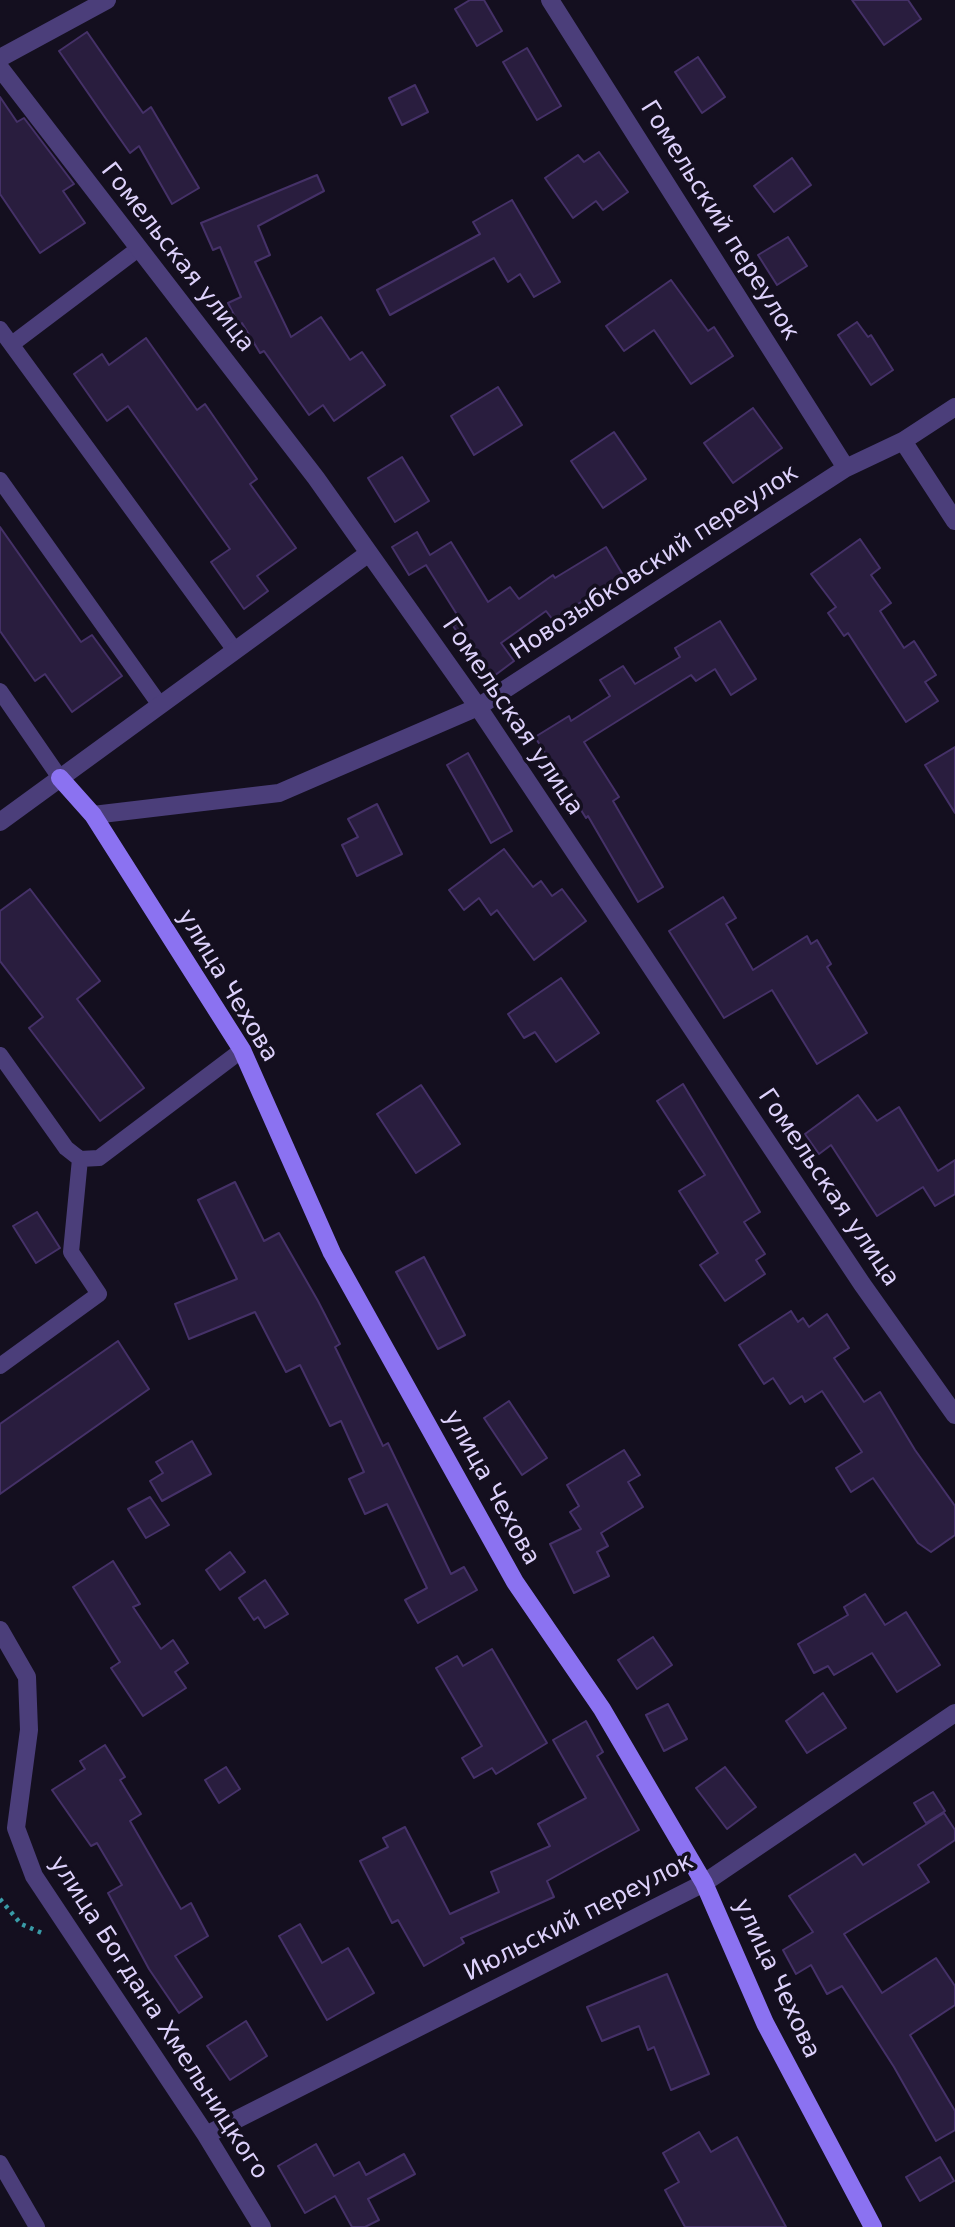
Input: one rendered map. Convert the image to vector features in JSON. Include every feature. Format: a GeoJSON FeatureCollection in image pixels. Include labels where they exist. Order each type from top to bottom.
{"type":"FeatureCollection","features":[{"type":"Feature","properties":{"kind":"street"},"geometry":{"type":"LineString","coordinates":[[0,58],[107,0]]}},
{"type":"Feature","properties":{"kind":"street","name":"Гомельский переулок"},"geometry":{"type":"LineString","coordinates":[[550,0],[846,468]]}},
{"type":"Feature","properties":{"kind":"street","name":"Гомельская улица"},"geometry":{"type":"LineString","coordinates":[[0,68],[316,478],[478,707],[862,1284],[955,1415]]}},
{"type":"Feature","properties":{"kind":"street","name":"Новозыбковский переулок"},"geometry":{"type":"LineString","coordinates":[[93,815],[279,793],[478,707],[846,468],[904,441],[955,407]]}},
{"type":"Feature","properties":{"kind":"street"},"geometry":{"type":"LineString","coordinates":[[904,441],[955,521]]}},
{"type":"Feature","properties":{"kind":"street"},"geometry":{"type":"LineString","coordinates":[[0,822],[369,553]]}},
{"type":"Feature","properties":{"kind":"street","name":"улица Чехова"},"geometry":{"type":"LineString","coordinates":[[60,778],[93,815],[242,1050],[345,1278],[515,1582],[602,1709],[704,1883],[765,2023],[873,2227]]}},
{"type":"Feature","properties":{"kind":"street","name":"улица Богдана Хмельницкого"},"geometry":{"type":"LineString","coordinates":[[0,1630],[27,1677],[29,1730],[16,1828],[34,1876],[206,2135],[262,2227]]}},
{"type":"Feature","properties":{"kind":"street","name":"Июльский переулок"},"geometry":{"type":"LineString","coordinates":[[206,2135],[704,1883],[955,1713]]}},
{"type":"Feature","properties":{"kind":"lane"},"geometry":{"type":"LineString","coordinates":[[12,344],[138,248]]}},
{"type":"Feature","properties":{"kind":"lane"},"geometry":{"type":"LineString","coordinates":[[0,329],[234,649]]}},
{"type":"Feature","properties":{"kind":"lane"},"geometry":{"type":"LineString","coordinates":[[0,480],[160,705]]}},
{"type":"Feature","properties":{"kind":"lane"},"geometry":{"type":"LineString","coordinates":[[0,691],[60,778]]}},
{"type":"Feature","properties":{"kind":"lane"},"geometry":{"type":"LineString","coordinates":[[2,1064],[66,1148],[80,1159],[99,1158],[242,1050]]}},
{"type":"Feature","properties":{"kind":"lane"},"geometry":{"type":"LineString","coordinates":[[0,1366],[99,1294],[71,1252],[80,1159]]}},
{"type":"Feature","properties":{"kind":"lane"},"geometry":{"type":"LineString","coordinates":[[0,2163],[37,2227]]}},
{"type":"Feature","properties":{"kind":"building"},"geometry":{"type":"Polygon","coordinates":[[[470,0],[484,0],[502,31],[477,46],[455,9],[470,0]]]}},
{"type":"Feature","properties":{"kind":"building"},"geometry":{"type":"Polygon","coordinates":[[[852,0],[908,0],[921,19],[884,45],[852,0]]]}},
{"type":"Feature","properties":{"kind":"building"},"geometry":{"type":"Polygon","coordinates":[[[87,32],[143,113],[151,107],[199,188],[172,204],[139,146],[130,153],[59,51],[87,32]]]}},
{"type":"Feature","properties":{"kind":"building"},"geometry":{"type":"Polygon","coordinates":[[[527,48],[561,106],[537,120],[503,62],[527,48]]]}},
{"type":"Feature","properties":{"kind":"building"},"geometry":{"type":"Polygon","coordinates":[[[698,57],[725,97],[702,113],[675,72],[698,57]]]}},
{"type":"Feature","properties":{"kind":"building"},"geometry":{"type":"Polygon","coordinates":[[[415,85],[428,112],[402,125],[389,98],[415,85]]]}},
{"type":"Feature","properties":{"kind":"building"},"geometry":{"type":"Polygon","coordinates":[[[0,97],[17,122],[24,118],[74,184],[63,191],[85,223],[40,253],[0,194],[0,97]]]}},
{"type":"Feature","properties":{"kind":"building"},"geometry":{"type":"Polygon","coordinates":[[[599,152],[628,192],[603,210],[596,201],[573,218],[545,178],[578,155],[584,162],[599,152]]]}},
{"type":"Feature","properties":{"kind":"building"},"geometry":{"type":"Polygon","coordinates":[[[792,158],[811,185],[774,212],[754,186],[792,158]]]}},
{"type":"Feature","properties":{"kind":"building"},"geometry":{"type":"Polygon","coordinates":[[[317,175],[324,191],[258,226],[270,255],[255,262],[291,337],[321,317],[350,360],[362,352],[385,385],[334,421],[323,405],[309,415],[264,351],[260,353],[242,323],[239,325],[228,303],[241,297],[220,247],[213,250],[201,223],[317,175]]]}},
{"type":"Feature","properties":{"kind":"building"},"geometry":{"type":"Polygon","coordinates":[[[512,200],[560,282],[534,297],[520,274],[508,282],[494,258],[390,315],[377,290],[480,234],[473,222],[512,200]]]}},
{"type":"Feature","properties":{"kind":"building"},"geometry":{"type":"Polygon","coordinates":[[[788,237],[807,266],[777,285],[758,255],[788,237]]]}},
{"type":"Feature","properties":{"kind":"building"},"geometry":{"type":"Polygon","coordinates":[[[671,280],[708,331],[714,327],[733,356],[691,384],[654,330],[624,351],[606,326],[671,280]]]}},
{"type":"Feature","properties":{"kind":"building"},"geometry":{"type":"Polygon","coordinates":[[[857,322],[868,337],[871,335],[893,370],[871,385],[838,335],[857,322]]]}},
{"type":"Feature","properties":{"kind":"building"},"geometry":{"type":"Polygon","coordinates":[[[146,338],[197,410],[205,404],[257,479],[250,484],[296,548],[257,576],[268,591],[244,609],[211,562],[230,549],[128,406],[107,421],[74,374],[102,354],[109,365],[146,338]]]}},
{"type":"Feature","properties":{"kind":"building"},"geometry":{"type":"Polygon","coordinates":[[[498,387],[522,425],[474,455],[451,416],[498,387]]]}},
{"type":"Feature","properties":{"kind":"building"},"geometry":{"type":"Polygon","coordinates":[[[753,408],[782,448],[733,483],[704,443],[753,408]]]}},
{"type":"Feature","properties":{"kind":"building"},"geometry":{"type":"Polygon","coordinates":[[[614,432],[646,479],[603,508],[571,461],[614,432]]]}},
{"type":"Feature","properties":{"kind":"building"},"geometry":{"type":"Polygon","coordinates":[[[402,457],[429,501],[395,522],[368,478],[402,457]]]}},
{"type":"Feature","properties":{"kind":"building"},"geometry":{"type":"Polygon","coordinates":[[[0,527],[81,642],[92,635],[122,676],[72,712],[45,674],[35,681],[0,631],[0,527]]]}},
{"type":"Feature","properties":{"kind":"building"},"geometry":{"type":"Polygon","coordinates":[[[417,532],[430,555],[451,542],[488,602],[510,587],[519,599],[553,575],[555,578],[606,547],[623,575],[553,620],[546,611],[501,643],[514,661],[490,679],[453,626],[461,621],[426,565],[409,575],[392,547],[417,532]]]}},
{"type":"Feature","properties":{"kind":"building"},"geometry":{"type":"Polygon","coordinates":[[[860,539],[880,568],[871,575],[891,603],[880,611],[904,648],[914,641],[936,675],[925,682],[938,701],[906,722],[848,633],[844,636],[828,613],[836,607],[811,574],[860,539]]]}},
{"type":"Feature","properties":{"kind":"building"},"geometry":{"type":"Polygon","coordinates":[[[720,621],[756,679],[731,695],[715,669],[696,681],[691,675],[584,742],[619,797],[613,801],[663,887],[638,902],[588,816],[586,818],[535,737],[569,716],[571,721],[610,696],[600,680],[623,666],[635,684],[680,657],[675,648],[720,621]]]}},
{"type":"Feature","properties":{"kind":"building"},"geometry":{"type":"Polygon","coordinates":[[[955,747],[955,813],[925,765],[955,747]]]}},
{"type":"Feature","properties":{"kind":"building"},"geometry":{"type":"Polygon","coordinates":[[[468,753],[512,831],[491,843],[447,765],[468,753]]]}},
{"type":"Feature","properties":{"kind":"building"},"geometry":{"type":"Polygon","coordinates":[[[377,804],[402,854],[357,876],[342,845],[358,837],[348,819],[377,804]]]}},
{"type":"Feature","properties":{"kind":"building"},"geometry":{"type":"Polygon","coordinates":[[[504,849],[533,887],[541,881],[552,896],[562,889],[586,921],[534,960],[497,910],[491,915],[479,898],[464,910],[449,890],[504,849]]]}},
{"type":"Feature","properties":{"kind":"building"},"geometry":{"type":"Polygon","coordinates":[[[30,889],[100,981],[77,999],[144,1088],[100,1121],[29,1028],[43,1017],[0,961],[0,911],[30,889]]]}},
{"type":"Feature","properties":{"kind":"building"},"geometry":{"type":"Polygon","coordinates":[[[723,897],[736,918],[726,924],[753,970],[807,936],[811,944],[817,940],[831,964],[827,967],[867,1033],[817,1064],[772,990],[724,1018],[669,931],[723,897]]]}},
{"type":"Feature","properties":{"kind":"building"},"geometry":{"type":"Polygon","coordinates":[[[561,978],[599,1033],[556,1062],[535,1032],[524,1038],[508,1014],[561,978]]]}},
{"type":"Feature","properties":{"kind":"building"},"geometry":{"type":"Polygon","coordinates":[[[683,1084],[760,1212],[744,1222],[765,1254],[756,1260],[765,1274],[725,1301],[700,1265],[718,1253],[679,1191],[705,1175],[657,1101],[683,1084]]]}},
{"type":"Feature","properties":{"kind":"building"},"geometry":{"type":"Polygon","coordinates":[[[421,1085],[460,1144],[416,1173],[377,1114],[421,1085]]]}},
{"type":"Feature","properties":{"kind":"building"},"geometry":{"type":"Polygon","coordinates":[[[858,1095],[877,1121],[899,1107],[938,1171],[955,1160],[955,1194],[935,1206],[923,1187],[877,1216],[831,1145],[819,1154],[805,1134],[858,1095]]]}},
{"type":"Feature","properties":{"kind":"building"},"geometry":{"type":"Polygon","coordinates":[[[235,1182],[264,1241],[279,1233],[318,1301],[340,1344],[335,1347],[383,1446],[388,1443],[451,1574],[464,1567],[477,1590],[418,1623],[405,1600],[427,1588],[387,1504],[365,1514],[349,1479],[364,1472],[341,1421],[330,1426],[300,1365],[286,1372],[255,1312],[189,1339],[175,1304],[237,1279],[198,1200],[235,1182]]]}},
{"type":"Feature","properties":{"kind":"building"},"geometry":{"type":"Polygon","coordinates":[[[37,1212],[60,1248],[36,1263],[13,1226],[37,1212]]]}},
{"type":"Feature","properties":{"kind":"building"},"geometry":{"type":"Polygon","coordinates":[[[424,1257],[465,1335],[438,1349],[396,1272],[424,1257]]]}},
{"type":"Feature","properties":{"kind":"building"},"geometry":{"type":"Polygon","coordinates":[[[791,1311],[798,1322],[803,1318],[809,1327],[827,1314],[849,1348],[834,1358],[864,1402],[880,1392],[915,1450],[955,1506],[955,1535],[931,1552],[918,1543],[873,1478],[851,1492],[836,1468],[862,1452],[822,1391],[805,1402],[802,1396],[790,1404],[773,1378],[764,1384],[739,1345],[791,1311]]]}},
{"type":"Feature","properties":{"kind":"building"},"geometry":{"type":"Polygon","coordinates":[[[118,1341],[149,1389],[0,1494],[0,1424],[118,1341]]]}},
{"type":"Feature","properties":{"kind":"building"},"geometry":{"type":"Polygon","coordinates":[[[509,1401],[547,1458],[522,1475],[484,1418],[509,1401]]]}},
{"type":"Feature","properties":{"kind":"building"},"geometry":{"type":"Polygon","coordinates":[[[192,1441],[211,1474],[162,1501],[150,1481],[163,1473],[156,1462],[192,1441]]]}},
{"type":"Feature","properties":{"kind":"building"},"geometry":{"type":"Polygon","coordinates":[[[624,1450],[640,1475],[628,1482],[643,1507],[601,1533],[608,1546],[597,1552],[609,1576],[574,1593],[550,1544],[581,1529],[570,1512],[579,1506],[567,1485],[624,1450]]]}},
{"type":"Feature","properties":{"kind":"building"},"geometry":{"type":"Polygon","coordinates":[[[150,1497],[169,1525],[146,1538],[128,1509],[150,1497]]]}},
{"type":"Feature","properties":{"kind":"building"},"geometry":{"type":"Polygon","coordinates":[[[230,1552],[245,1572],[220,1590],[206,1570],[230,1552]]]}},
{"type":"Feature","properties":{"kind":"building"},"geometry":{"type":"Polygon","coordinates":[[[113,1561],[140,1604],[133,1607],[161,1649],[173,1640],[188,1663],[175,1672],[186,1688],[143,1716],[111,1668],[120,1662],[73,1587],[113,1561]]]}},
{"type":"Feature","properties":{"kind":"building"},"geometry":{"type":"Polygon","coordinates":[[[265,1580],[288,1614],[265,1628],[258,1617],[254,1620],[239,1598],[265,1580]]]}},
{"type":"Feature","properties":{"kind":"building"},"geometry":{"type":"Polygon","coordinates":[[[865,1594],[885,1625],[906,1612],[940,1665],[897,1692],[872,1653],[834,1675],[828,1666],[814,1673],[798,1644],[848,1615],[844,1607],[865,1594]]]}},
{"type":"Feature","properties":{"kind":"building"},"geometry":{"type":"Polygon","coordinates":[[[653,1637],[672,1665],[637,1689],[618,1660],[653,1637]]]}},
{"type":"Feature","properties":{"kind":"building"},"geometry":{"type":"Polygon","coordinates":[[[492,1649],[547,1743],[496,1774],[492,1768],[474,1778],[462,1758],[482,1746],[436,1668],[457,1656],[463,1666],[492,1649]]]}},
{"type":"Feature","properties":{"kind":"building"},"geometry":{"type":"Polygon","coordinates":[[[823,1693],[846,1728],[807,1753],[786,1721],[823,1693]]]}},
{"type":"Feature","properties":{"kind":"building"},"geometry":{"type":"Polygon","coordinates":[[[668,1704],[687,1739],[664,1751],[646,1715],[668,1704]]]}},
{"type":"Feature","properties":{"kind":"building"},"geometry":{"type":"Polygon","coordinates":[[[586,1721],[603,1752],[597,1756],[639,1830],[547,1881],[554,1897],[461,1938],[464,1943],[424,1966],[398,1920],[392,1923],[360,1861],[388,1847],[383,1838],[405,1827],[450,1914],[499,1892],[491,1872],[550,1846],[538,1824],[586,1798],[553,1740],[586,1721]]]}},
{"type":"Feature","properties":{"kind":"building"},"geometry":{"type":"Polygon","coordinates":[[[105,1745],[125,1777],[120,1780],[141,1814],[130,1821],[181,1909],[191,1903],[208,1936],[175,1956],[202,1997],[179,2013],[149,1969],[108,1893],[122,1885],[97,1843],[91,1846],[52,1790],[85,1769],[80,1761],[105,1745]]]}},
{"type":"Feature","properties":{"kind":"building"},"geometry":{"type":"Polygon","coordinates":[[[226,1767],[240,1789],[219,1803],[205,1780],[226,1767]]]}},
{"type":"Feature","properties":{"kind":"building"},"geometry":{"type":"Polygon","coordinates":[[[725,1767],[756,1807],[727,1829],[696,1788],[725,1767]]]}},
{"type":"Feature","properties":{"kind":"building"},"geometry":{"type":"Polygon","coordinates":[[[933,1792],[945,1811],[926,1823],[914,1803],[933,1792]]]}},
{"type":"Feature","properties":{"kind":"building"},"geometry":{"type":"Polygon","coordinates":[[[944,1813],[955,1830],[955,1840],[918,1865],[929,1882],[844,1934],[882,1993],[936,1958],[955,1986],[955,2005],[910,2035],[955,2111],[955,2130],[936,2141],[894,2067],[842,1986],[827,1994],[811,1965],[796,1974],[783,1950],[813,1932],[789,1896],[855,1854],[863,1865],[944,1813]]]}},
{"type":"Feature","properties":{"kind":"building"},"geometry":{"type":"Polygon","coordinates":[[[300,1924],[322,1963],[348,1948],[374,1993],[327,2020],[279,1936],[300,1924]]]}},
{"type":"Feature","properties":{"kind":"building"},"geometry":{"type":"Polygon","coordinates":[[[667,1974],[709,2074],[671,2090],[654,2047],[648,2050],[639,2026],[602,2041],[587,2007],[667,1974]]]}},
{"type":"Feature","properties":{"kind":"building"},"geometry":{"type":"Polygon","coordinates":[[[246,2021],[267,2056],[230,2080],[207,2046],[246,2021]]]}},
{"type":"Feature","properties":{"kind":"building"},"geometry":{"type":"Polygon","coordinates":[[[699,2132],[711,2152],[737,2137],[786,2227],[685,2227],[665,2190],[679,2182],[663,2153],[699,2132]]]}},
{"type":"Feature","properties":{"kind":"building"},"geometry":{"type":"Polygon","coordinates":[[[316,2144],[334,2176],[359,2162],[366,2175],[404,2154],[415,2174],[368,2199],[379,2220],[365,2227],[352,2227],[335,2196],[305,2213],[278,2166],[316,2144]]]}},
{"type":"Feature","properties":{"kind":"building"},"geometry":{"type":"Polygon","coordinates":[[[940,2157],[954,2181],[920,2201],[906,2177],[940,2157]]]}}]}
